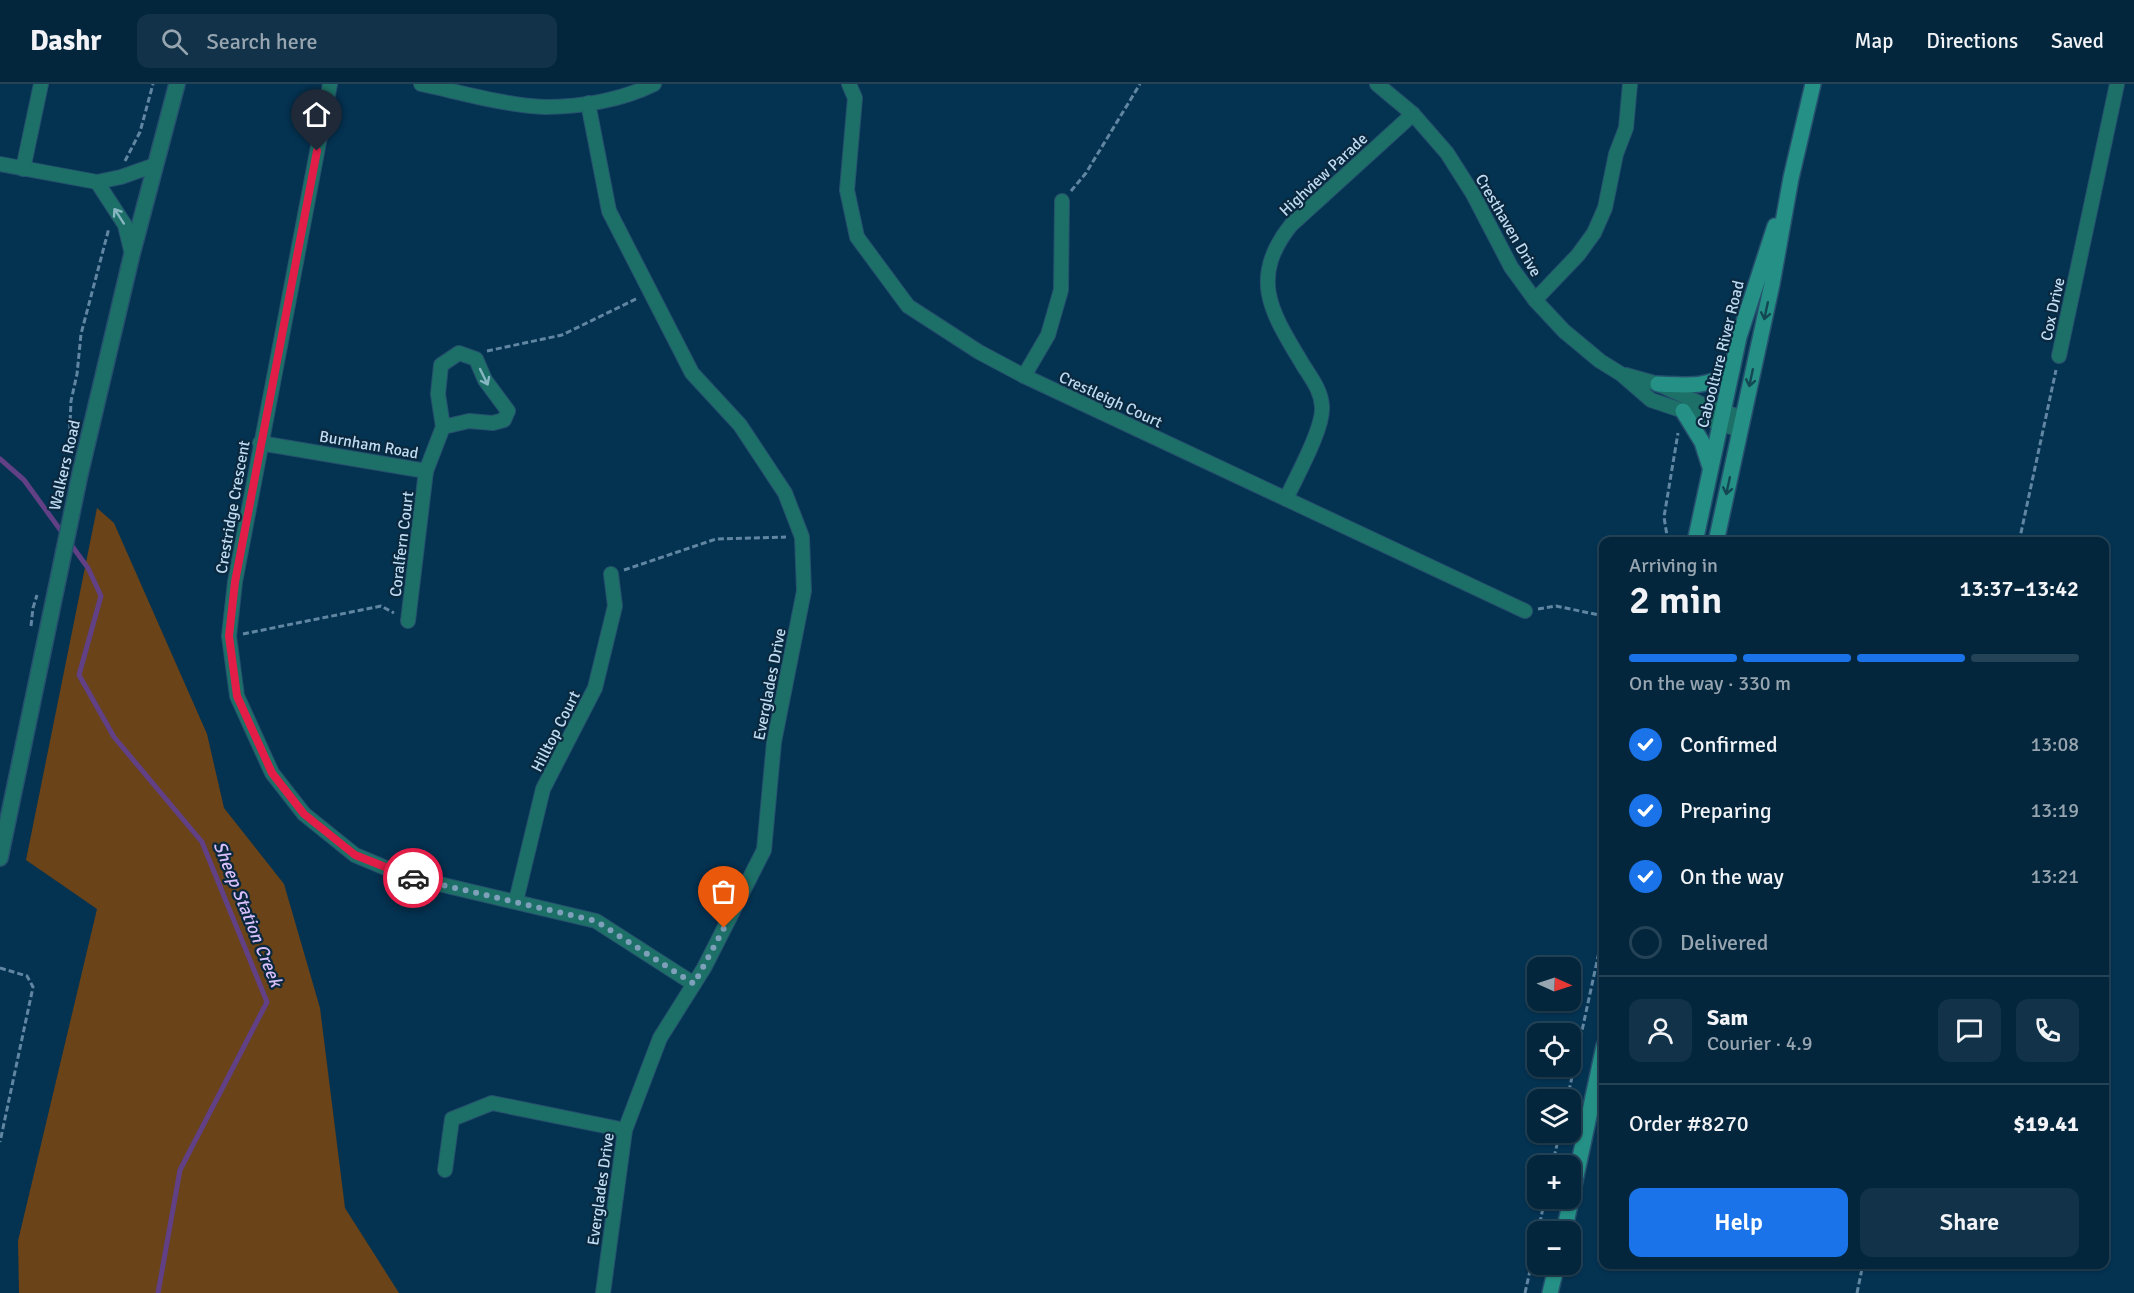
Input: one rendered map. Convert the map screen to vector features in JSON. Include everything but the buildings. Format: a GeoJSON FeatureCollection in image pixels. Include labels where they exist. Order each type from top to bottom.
{"type":"FeatureCollection","features":[{"type":"Feature","properties":{"kind":"main road","name":"Caboolture River Road"},"geometry":{"type":"LineString","coordinates":[[1717,537],[1772,284],[1791,178],[1813,84]]}},
{"type":"Feature","properties":{"kind":"main road","name":"Caboolture River Road"},"geometry":{"type":"LineString","coordinates":[[1696,537],[1739,337],[1791,178]]}},
{"type":"Feature","properties":{"kind":"main road"},"geometry":{"type":"LineString","coordinates":[[1658,384],[1689,386],[1707,384],[1725,376],[1732,370]]}},
{"type":"Feature","properties":{"kind":"main road"},"geometry":{"type":"LineString","coordinates":[[1681,418],[1702,442],[1711,468]]}},
{"type":"Feature","properties":{"kind":"main road"},"geometry":{"type":"LineString","coordinates":[[1566,1221],[1599,1069]]}},
{"type":"Feature","properties":{"kind":"main road"},"geometry":{"type":"LineString","coordinates":[[1550,1293],[1554,1275]]}},
{"type":"Feature","properties":{"kind":"street"},"geometry":{"type":"LineString","coordinates":[[23,169],[41,84]]}},
{"type":"Feature","properties":{"kind":"street","name":"Walkers Road"},"geometry":{"type":"LineString","coordinates":[[0,858],[80,474],[132,254],[177,84]]}},
{"type":"Feature","properties":{"kind":"street","name":"Crestridge Crescent"},"geometry":{"type":"LineString","coordinates":[[330,84],[235,582],[229,636],[237,696],[272,773],[304,814],[355,855],[405,876],[596,921],[694,984]]}},
{"type":"Feature","properties":{"kind":"street"},"geometry":{"type":"LineString","coordinates":[[421,84],[545,107],[588,103],[636,93],[654,84]]}},
{"type":"Feature","properties":{"kind":"street","name":"Crestleigh Court"},"geometry":{"type":"LineString","coordinates":[[849,84],[855,98],[847,190],[857,237],[908,306],[979,352],[1024,376],[1525,611]]}},
{"type":"Feature","properties":{"kind":"street","name":"Cresthaven Drive"},"geometry":{"type":"LineString","coordinates":[[1377,84],[1413,114],[1436,139],[1461,173],[1511,267],[1535,300],[1581,346],[1621,374],[1651,400],[1681,418],[1721,418]]}},
{"type":"Feature","properties":{"kind":"street"},"geometry":{"type":"LineString","coordinates":[[1535,300],[1578,255],[1594,232],[1605,208],[1616,154],[1626,128],[1630,84]]}},
{"type":"Feature","properties":{"kind":"street","name":"Cox Drive"},"geometry":{"type":"LineString","coordinates":[[2059,356],[2117,84]]}},
{"type":"Feature","properties":{"kind":"street","name":"Everglades Drive"},"geometry":{"type":"LineString","coordinates":[[588,103],[609,211],[692,373],[740,425],[785,493],[802,537],[804,591],[774,742],[764,850],[694,984],[660,1038],[625,1130],[603,1293]]}},
{"type":"Feature","properties":{"kind":"street","name":"Highview Parade"},"geometry":{"type":"LineString","coordinates":[[1286,499],[1313,441],[1322,416],[1322,405],[1317,387],[1272,309],[1267,285],[1269,262],[1278,242],[1291,225],[1413,114]]}},
{"type":"Feature","properties":{"kind":"street"},"geometry":{"type":"LineString","coordinates":[[0,164],[97,182],[121,177],[155,165]]}},
{"type":"Feature","properties":{"kind":"street"},"geometry":{"type":"LineString","coordinates":[[97,182],[124,225],[132,254]]}},
{"type":"Feature","properties":{"kind":"street"},"geometry":{"type":"LineString","coordinates":[[1024,376],[1048,335],[1061,290],[1062,201]]}},
{"type":"Feature","properties":{"kind":"street","name":"Burnham Road"},"geometry":{"type":"LineString","coordinates":[[260,443],[426,471],[443,426],[438,394],[441,364],[459,353],[476,359]]}},
{"type":"Feature","properties":{"kind":"street"},"geometry":{"type":"LineString","coordinates":[[443,426],[470,421],[493,423],[504,420],[508,411],[485,380],[476,359]]}},
{"type":"Feature","properties":{"kind":"street","name":"Cresthaven Drive"},"geometry":{"type":"LineString","coordinates":[[1621,374],[1658,384],[1721,418],[1742,424]]}},
{"type":"Feature","properties":{"kind":"street","name":"Coralfern Court"},"geometry":{"type":"LineString","coordinates":[[408,621],[426,471]]}},
{"type":"Feature","properties":{"kind":"street","name":"Hilltop Court"},"geometry":{"type":"LineString","coordinates":[[516,901],[543,789],[595,688],[615,606],[611,574]]}},
{"type":"Feature","properties":{"kind":"street"},"geometry":{"type":"LineString","coordinates":[[445,1170],[452,1119],[492,1103],[625,1130]]}},
{"type":"Feature","properties":{"kind":"path"},"geometry":{"type":"LineString","coordinates":[[121,177],[127,155],[140,132],[153,84]]}},
{"type":"Feature","properties":{"kind":"path"},"geometry":{"type":"LineString","coordinates":[[1062,201],[1086,173],[1140,84]]}},
{"type":"Feature","properties":{"kind":"path"},"geometry":{"type":"LineString","coordinates":[[68,455],[71,400],[77,374],[81,334],[114,210]]}},
{"type":"Feature","properties":{"kind":"path"},"geometry":{"type":"LineString","coordinates":[[476,359],[490,350],[562,335],[651,292]]}},
{"type":"Feature","properties":{"kind":"path","name":"Cox Drive"},"geometry":{"type":"LineString","coordinates":[[2020,537],[2059,356]]}},
{"type":"Feature","properties":{"kind":"path"},"geometry":{"type":"LineString","coordinates":[[1667,537],[1664,517],[1681,418]]}},
{"type":"Feature","properties":{"kind":"path"},"geometry":{"type":"LineString","coordinates":[[611,574],[716,539],[802,537]]}},
{"type":"Feature","properties":{"kind":"path"},"geometry":{"type":"LineString","coordinates":[[229,636],[381,606],[408,621]]}},
{"type":"Feature","properties":{"kind":"path"},"geometry":{"type":"LineString","coordinates":[[1525,611],[1556,606],[1599,615]]}},
{"type":"Feature","properties":{"kind":"path"},"geometry":{"type":"LineString","coordinates":[[1569,1089],[1599,952]]}},
{"type":"Feature","properties":{"kind":"path"},"geometry":{"type":"LineString","coordinates":[[0,968],[27,976],[33,987],[0,1142]]}},
{"type":"Feature","properties":{"kind":"path"},"geometry":{"type":"LineString","coordinates":[[1857,1293],[1862,1269]]}},
{"type":"Feature","properties":{"kind":"path"},"geometry":{"type":"LineString","coordinates":[[1525,1293],[1529,1275]]}},
{"type":"Feature","properties":{"kind":"shaded area"},"geometry":{"type":"Polygon","coordinates":[[[97,508],[114,523],[207,734],[224,808],[284,884],[320,1008],[345,1208],[399,1293],[19,1293],[18,1241],[97,909],[26,860],[97,508]]]}},
{"type":"Feature","properties":{"kind":"waterway","name":"Sheep Station Creek"},"geometry":{"type":"LineString","coordinates":[[0,459],[24,480],[88,568],[101,596],[79,675],[114,737],[202,842],[267,1002],[180,1170],[158,1293]]}},
{"type":"Feature","properties":{"kind":"way so far"},"geometry":{"type":"LineString","coordinates":[[413,878],[596,921],[694,984],[724,928]]}},
{"type":"Feature","properties":{"kind":"route"},"geometry":{"type":"LineString","coordinates":[[317,151],[260,443],[235,582],[229,636],[237,696],[272,773],[304,814],[355,855],[413,878]]}}]}
